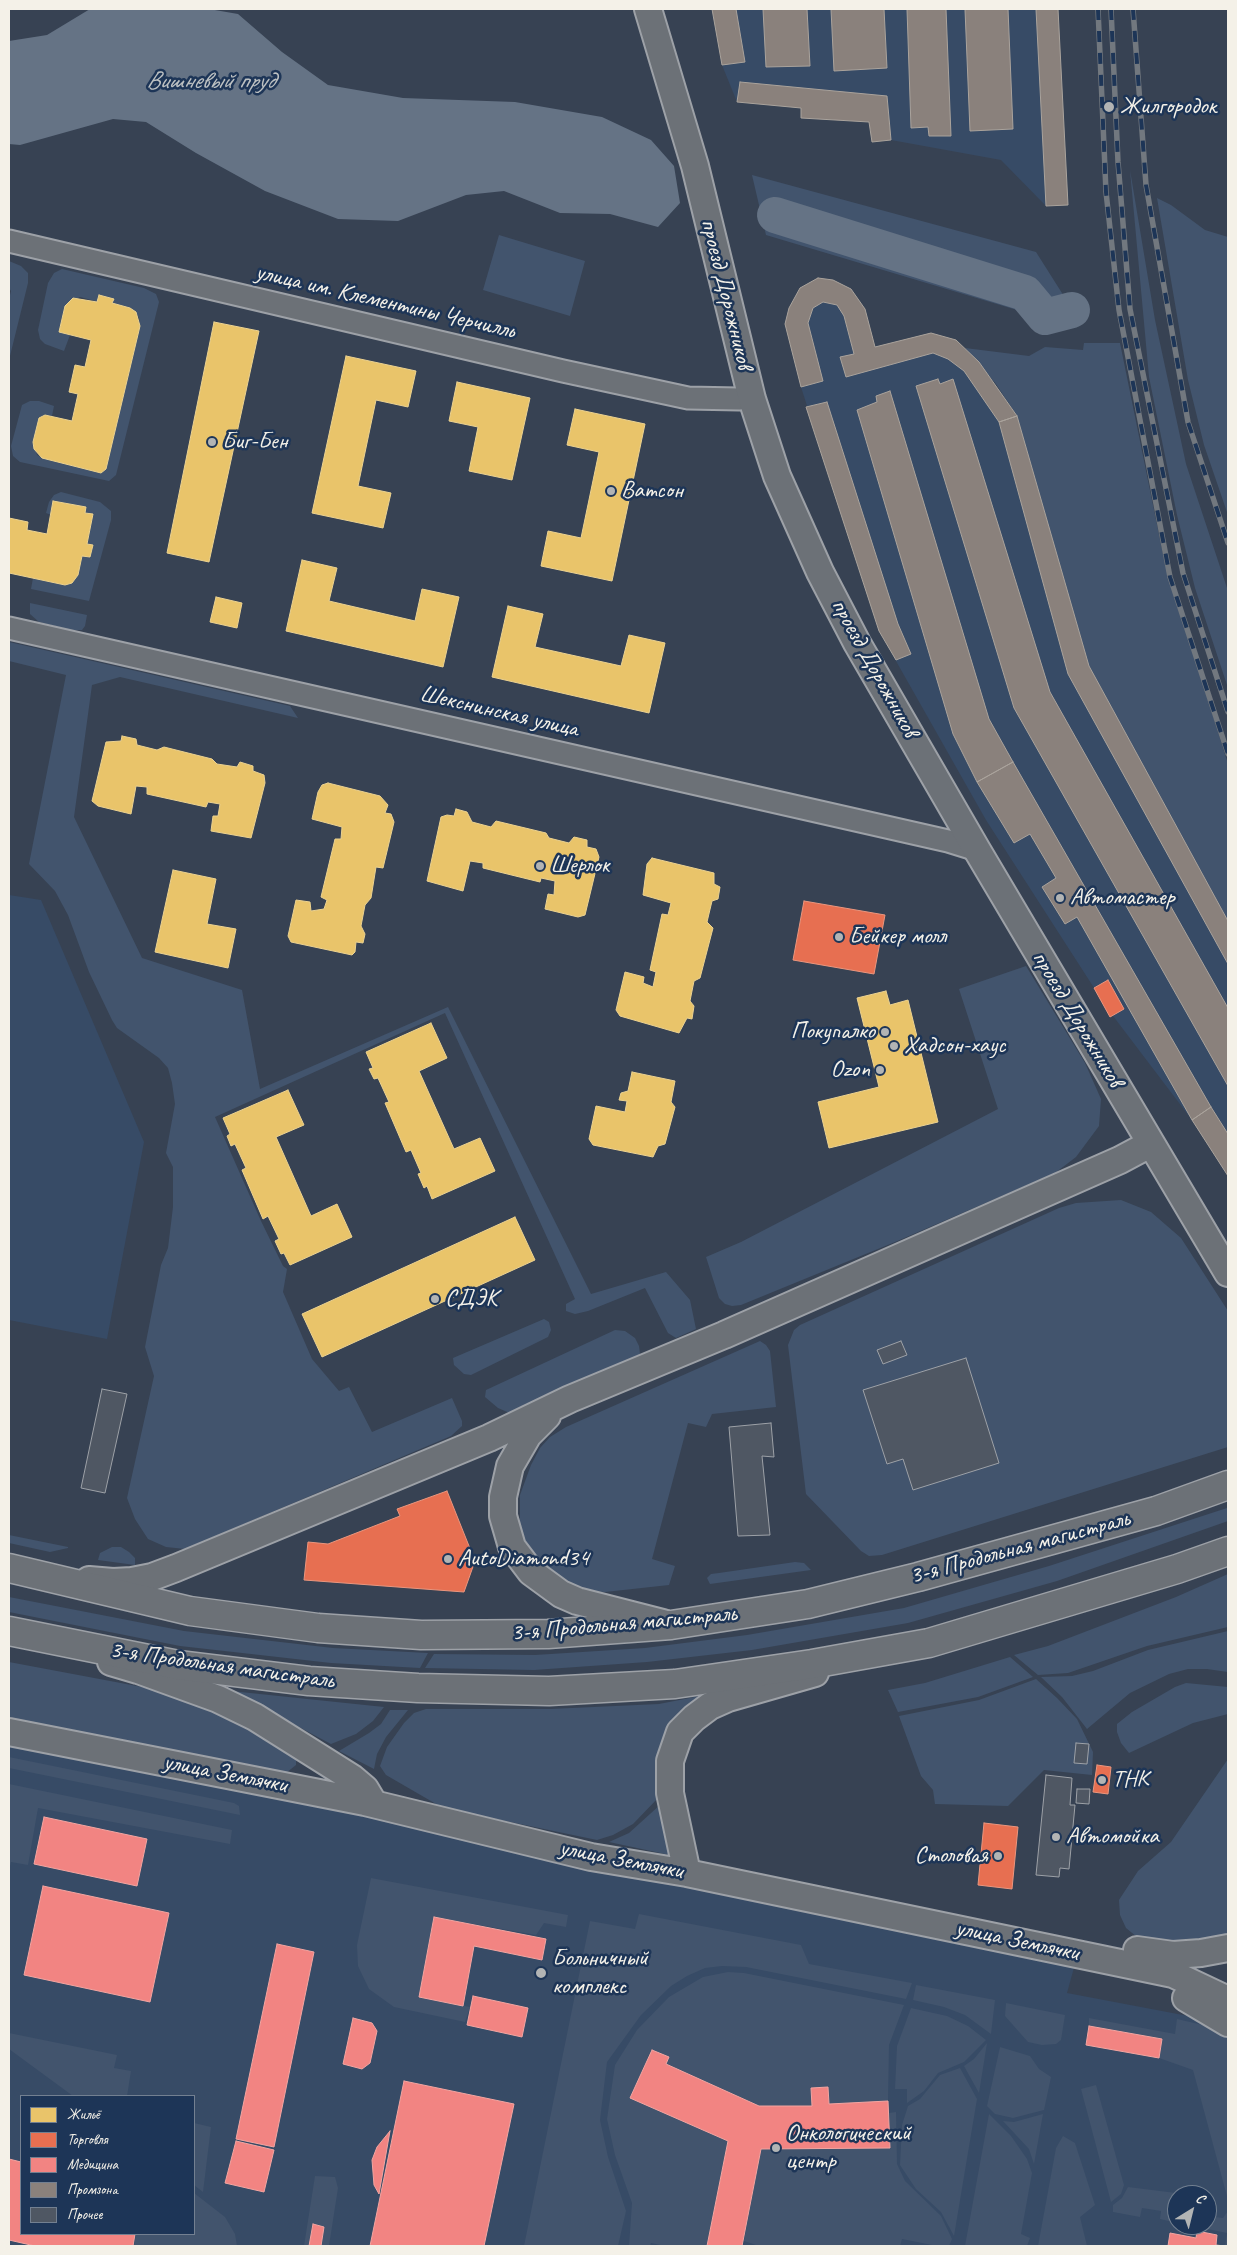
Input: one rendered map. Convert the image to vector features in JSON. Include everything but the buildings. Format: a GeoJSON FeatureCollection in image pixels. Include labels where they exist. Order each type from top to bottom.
{"type":"FeatureCollection","features":[{"type":"Feature","properties":{"kind":"highway","name":"3-я Продольная магистраль"},"geometry":{"type":"LineString","coordinates":[[9,1568],[190,1611],[318,1628],[421,1636],[548,1634],[671,1625],[808,1604],[918,1577],[1156,1511],[1228,1485]]}},
{"type":"Feature","properties":{"kind":"highway","name":"3-я Продольная магистраль"},"geometry":{"type":"LineString","coordinates":[[9,1631],[178,1665],[309,1680],[418,1688],[539,1690],[676,1684],[812,1664],[930,1643],[1177,1569],[1228,1550]]}},
{"type":"Feature","properties":{"kind":"main road","name":"проезд Дорожников"},"geometry":{"type":"LineString","coordinates":[[648,9],[695,166],[752,396],[777,476],[820,572],[857,643],[977,850],[1228,1273]]}},
{"type":"Feature","properties":{"kind":"main road"},"geometry":{"type":"LineString","coordinates":[[9,1568],[59,1577],[113,1582],[152,1577],[489,1438],[570,1399],[749,1324],[1120,1160],[1150,1144]]}},
{"type":"Feature","properties":{"kind":"main road"},"geometry":{"type":"LineString","coordinates":[[570,1399],[536,1425],[518,1450],[510,1466],[504,1490],[503,1516],[512,1548],[532,1572],[561,1594],[577,1601],[671,1625]]}},
{"type":"Feature","properties":{"kind":"main road"},"geometry":{"type":"LineString","coordinates":[[9,1635],[138,1670],[218,1699],[248,1713],[297,1741],[352,1778],[365,1789],[374,1804]]}},
{"type":"Feature","properties":{"kind":"main road"},"geometry":{"type":"LineString","coordinates":[[687,1873],[672,1810],[670,1761],[680,1732],[694,1718],[710,1706],[746,1692],[930,1643]]}},
{"type":"Feature","properties":{"kind":"main road","name":"улица Землячки"},"geometry":{"type":"LineString","coordinates":[[9,1732],[374,1804],[591,1857],[687,1873],[1087,1955],[1173,1974],[1228,2000]]}},
{"type":"Feature","properties":{"kind":"main road"},"geometry":{"type":"LineString","coordinates":[[1087,1955],[1137,1950],[1173,1955],[1201,1954],[1228,1948]]}},
{"type":"Feature","properties":{"kind":"main road"},"geometry":{"type":"LineString","coordinates":[[1087,1955],[1123,1972],[1172,1990],[1228,2023]]}},
{"type":"Feature","properties":{"kind":"main road"},"geometry":{"type":"LineString","coordinates":[[1173,1974],[1228,1967]]}},
{"type":"Feature","properties":{"kind":"street","name":"улица им. Клементины Черчилль"},"geometry":{"type":"LineString","coordinates":[[9,241],[563,371],[688,398],[738,399],[752,396]]}},
{"type":"Feature","properties":{"kind":"street","name":"Шекснинская улица"},"geometry":{"type":"LineString","coordinates":[[9,628],[938,839],[977,850]]}},
{"type":"Feature","properties":{"kind":"shaded area"},"geometry":{"type":"Polygon","coordinates":[[[712,9],[1058,9],[1068,205],[1046,206],[1001,160],[891,140],[872,142],[869,122],[801,118],[801,108],[737,102],[722,65],[712,9]]]}},
{"type":"Feature","properties":{"kind":"shaded area"},"geometry":{"type":"Polygon","coordinates":[[[1130,170],[1155,320],[1186,464],[1228,591],[1228,688],[1195,588],[1177,515],[1149,377],[1130,170]]]}},
{"type":"Feature","properties":{"kind":"shaded area"},"geometry":{"type":"Polygon","coordinates":[[[752,175],[1036,252],[1067,301],[1027,313],[766,235],[752,175]]]}},
{"type":"Feature","properties":{"kind":"shaded area"},"geometry":{"type":"Polygon","coordinates":[[[1157,198],[1171,205],[1205,230],[1228,237],[1228,515],[1204,445],[1188,380],[1157,198]]]}},
{"type":"Feature","properties":{"kind":"shaded area"},"geometry":{"type":"Polygon","coordinates":[[[499,235],[585,261],[570,316],[483,290],[499,235]]]}},
{"type":"Feature","properties":{"kind":"shaded area"},"geometry":{"type":"Polygon","coordinates":[[[9,261],[21,266],[28,273],[28,283],[9,360],[9,299],[11,291],[9,288],[9,261]]]}},
{"type":"Feature","properties":{"kind":"shaded area"},"geometry":{"type":"Polygon","coordinates":[[[62,269],[144,288],[156,294],[159,302],[116,475],[109,481],[20,462],[13,456],[11,446],[22,405],[30,401],[39,401],[54,406],[52,416],[45,415],[39,418],[33,442],[37,455],[101,473],[106,469],[140,326],[139,318],[136,312],[80,297],[70,302],[59,332],[70,335],[64,351],[45,344],[40,339],[38,330],[48,283],[54,273],[62,269]]]}},
{"type":"Feature","properties":{"kind":"shaded area"},"geometry":{"type":"Polygon","coordinates":[[[818,278],[875,347],[931,333],[979,362],[1017,416],[1089,666],[1228,921],[1228,1176],[1192,1120],[1107,1008],[986,820],[879,631],[801,387],[785,324],[789,308],[800,288],[818,278]]]}},
{"type":"Feature","properties":{"kind":"shaded area"},"geometry":{"type":"Polygon","coordinates":[[[1084,343],[1120,343],[1164,559],[1228,764],[1228,921],[1089,666],[1017,416],[996,384],[965,348],[1029,356],[1045,347],[1083,350],[1084,343]]]}},
{"type":"Feature","properties":{"kind":"shaded area"},"geometry":{"type":"Polygon","coordinates":[[[61,492],[100,502],[111,511],[111,520],[89,601],[31,589],[33,578],[65,585],[72,583],[78,575],[82,556],[90,557],[93,545],[87,544],[92,515],[85,513],[86,507],[54,501],[51,515],[46,513],[49,502],[54,495],[61,492]]]}},
{"type":"Feature","properties":{"kind":"shaded area"},"geometry":{"type":"Polygon","coordinates":[[[30,603],[87,615],[85,626],[82,630],[71,630],[39,622],[30,614],[30,603]]]}},
{"type":"Feature","properties":{"kind":"shaded area"},"geometry":{"type":"Polygon","coordinates":[[[9,642],[290,706],[298,718],[120,677],[92,685],[74,817],[142,958],[242,990],[260,1089],[448,1007],[591,1294],[666,1272],[690,1300],[696,1329],[676,1338],[668,1333],[645,1288],[588,1311],[575,1314],[566,1311],[566,1304],[575,1299],[445,1013],[215,1117],[261,1221],[283,1266],[287,1269],[283,1292],[312,1359],[339,1391],[349,1387],[372,1432],[452,1398],[462,1421],[462,1426],[451,1436],[185,1549],[166,1547],[148,1539],[135,1519],[127,1498],[154,1376],[145,1347],[161,1265],[168,1248],[173,1207],[173,1167],[166,1153],[175,1104],[172,1083],[168,1068],[159,1058],[117,1028],[89,972],[68,915],[55,891],[29,864],[66,675],[9,661],[9,642]]]}},
{"type":"Feature","properties":{"kind":"shaded area"},"geometry":{"type":"Polygon","coordinates":[[[9,895],[41,900],[144,1142],[107,1339],[9,1320],[9,895]]]}},
{"type":"Feature","properties":{"kind":"shaded area"},"geometry":{"type":"Polygon","coordinates":[[[1026,966],[1085,1063],[1101,1099],[1099,1126],[1076,1157],[1055,1173],[895,1242],[741,1305],[732,1306],[725,1304],[719,1298],[706,1257],[741,1242],[998,1109],[959,989],[1026,966]]]}},
{"type":"Feature","properties":{"kind":"shaded area"},"geometry":{"type":"Polygon","coordinates":[[[1121,1200],[1151,1212],[1181,1238],[1228,1311],[1228,1447],[882,1555],[869,1556],[861,1551],[806,1494],[788,1345],[794,1330],[800,1325],[1059,1208],[1076,1203],[1121,1200]]]}},
{"type":"Feature","properties":{"kind":"shaded area"},"geometry":{"type":"Polygon","coordinates":[[[544,1319],[549,1322],[551,1330],[548,1337],[471,1375],[464,1374],[454,1365],[453,1358],[544,1319]]]}},
{"type":"Feature","properties":{"kind":"shaded area"},"geometry":{"type":"Polygon","coordinates":[[[615,1330],[625,1331],[635,1338],[640,1354],[635,1359],[512,1414],[498,1408],[485,1397],[486,1390],[615,1330]]]}},
{"type":"Feature","properties":{"kind":"shaded area"},"geometry":{"type":"Polygon","coordinates":[[[760,1341],[770,1351],[776,1407],[712,1414],[706,1427],[688,1423],[652,1559],[675,1566],[669,1585],[605,1592],[585,1591],[566,1583],[540,1565],[524,1543],[520,1528],[520,1495],[531,1465],[540,1448],[550,1437],[566,1427],[760,1341]]]}},
{"type":"Feature","properties":{"kind":"shaded area"},"geometry":{"type":"Polygon","coordinates":[[[1227,1508],[1228,1521],[1057,1581],[908,1623],[752,1650],[647,1662],[534,1670],[425,1668],[434,1654],[535,1655],[645,1648],[747,1635],[904,1608],[1049,1566],[1227,1508]]]}},
{"type":"Feature","properties":{"kind":"shaded area"},"geometry":{"type":"Polygon","coordinates":[[[9,1535],[68,1548],[50,1552],[9,1543],[9,1535]]]}},
{"type":"Feature","properties":{"kind":"shaded area"},"geometry":{"type":"Polygon","coordinates":[[[112,1547],[121,1547],[129,1552],[135,1558],[135,1565],[98,1560],[100,1553],[112,1547]]]}},
{"type":"Feature","properties":{"kind":"shaded area"},"geometry":{"type":"Polygon","coordinates":[[[795,1562],[804,1563],[811,1570],[710,1584],[707,1578],[711,1574],[795,1562]]]}},
{"type":"Feature","properties":{"kind":"shaded area"},"geometry":{"type":"Polygon","coordinates":[[[1228,1574],[1228,1627],[1147,1646],[1068,1673],[1038,1675],[1014,1655],[1048,1646],[1176,1597],[1228,1574]]]}},
{"type":"Feature","properties":{"kind":"shaded area"},"geometry":{"type":"Polygon","coordinates":[[[9,1597],[184,1631],[333,1648],[428,1653],[420,1668],[331,1663],[180,1646],[9,1612],[9,1597]]]}},
{"type":"Feature","properties":{"kind":"shaded area"},"geometry":{"type":"Polygon","coordinates":[[[1228,1631],[1228,1672],[1188,1669],[1169,1674],[1130,1693],[1087,1729],[1062,1697],[1041,1677],[1072,1676],[1093,1671],[1148,1650],[1228,1631]]]}},
{"type":"Feature","properties":{"kind":"shaded area"},"geometry":{"type":"Polygon","coordinates":[[[1010,1657],[1033,1677],[978,1697],[898,1712],[888,1690],[925,1683],[1010,1657]]]}},
{"type":"Feature","properties":{"kind":"shaded area"},"geometry":{"type":"Polygon","coordinates":[[[9,1662],[190,1696],[296,1753],[296,1765],[286,1773],[277,1772],[9,1720],[9,1662]]]}},
{"type":"Feature","properties":{"kind":"shaded area"},"geometry":{"type":"Polygon","coordinates":[[[1036,1679],[1077,1719],[1093,1752],[1092,1775],[1044,1770],[1008,1806],[935,1804],[933,1790],[921,1776],[899,1716],[979,1700],[1036,1679]]]}},
{"type":"Feature","properties":{"kind":"shaded area"},"geometry":{"type":"Polygon","coordinates":[[[1186,1683],[1228,1687],[1228,1714],[1193,1723],[1129,1753],[1121,1743],[1117,1732],[1117,1724],[1132,1712],[1175,1687],[1186,1683]]]}},
{"type":"Feature","properties":{"kind":"shaded area"},"geometry":{"type":"Polygon","coordinates":[[[231,1691],[384,1707],[373,1721],[356,1734],[331,1744],[231,1691]]]}},
{"type":"Feature","properties":{"kind":"shaded area"},"geometry":{"type":"Polygon","coordinates":[[[700,1696],[685,1710],[659,1797],[633,1824],[613,1835],[597,1840],[443,1808],[386,1775],[380,1766],[387,1747],[404,1723],[414,1713],[426,1709],[550,1709],[659,1704],[700,1696]]]}},
{"type":"Feature","properties":{"kind":"shaded area"},"geometry":{"type":"Polygon","coordinates":[[[390,1710],[408,1710],[386,1737],[377,1754],[374,1769],[339,1751],[381,1724],[390,1710]]]}},
{"type":"Feature","properties":{"kind":"shaded area","name":"Больничный комплекс"},"geometry":{"type":"Polygon","coordinates":[[[9,1732],[1078,1953],[1067,1993],[1204,2019],[1228,2035],[1228,2246],[9,2246],[9,1732]]]}},
{"type":"Feature","properties":{"kind":"shaded area"},"geometry":{"type":"Polygon","coordinates":[[[9,1757],[234,1803],[239,1806],[240,1815],[9,1768],[9,1757]]]}},
{"type":"Feature","properties":{"kind":"shaded area"},"geometry":{"type":"Polygon","coordinates":[[[1228,1759],[1228,1940],[1157,1943],[1137,1937],[1126,1928],[1120,1915],[1119,1900],[1138,1871],[1171,1842],[1228,1759]]]}},
{"type":"Feature","properties":{"kind":"shaded area"},"geometry":{"type":"Polygon","coordinates":[[[9,1784],[232,1830],[230,1844],[38,1808],[28,1865],[11,1862],[9,1871],[9,1784]]]}},
{"type":"Feature","properties":{"kind":"shaded area"},"geometry":{"type":"Polygon","coordinates":[[[661,1804],[679,1857],[609,1842],[629,1833],[661,1804]]]}},
{"type":"Feature","properties":{"kind":"shaded area"},"geometry":{"type":"Polygon","coordinates":[[[371,1878],[568,1915],[566,1927],[544,1923],[536,1935],[434,1917],[419,1997],[470,2007],[465,2022],[394,2007],[369,1989],[358,1966],[357,1945],[371,1878]]]}},
{"type":"Feature","properties":{"kind":"shaded area"},"geometry":{"type":"Polygon","coordinates":[[[639,1914],[801,1945],[809,1964],[912,1983],[906,1999],[746,1967],[722,1966],[705,1968],[671,1986],[641,2015],[607,2062],[600,2120],[608,2157],[626,2211],[618,2246],[524,2246],[590,1921],[635,1929],[639,1914]]]}},
{"type":"Feature","properties":{"kind":"shaded area"},"geometry":{"type":"Polygon","coordinates":[[[728,1972],[744,1973],[904,2005],[889,2045],[888,2101],[829,2104],[828,2087],[811,2088],[812,2106],[759,2106],[666,2064],[669,2057],[651,2050],[631,2098],[728,2141],[707,2246],[665,2246],[651,2243],[650,2246],[629,2246],[632,2203],[615,2155],[607,2119],[615,2065],[637,2030],[669,1997],[703,1977],[728,1972]]]}},
{"type":"Feature","properties":{"kind":"shaded area"},"geometry":{"type":"Polygon","coordinates":[[[916,1985],[995,2000],[991,2034],[965,2015],[944,2007],[913,2000],[916,1985]]]}},
{"type":"Feature","properties":{"kind":"shaded area"},"geometry":{"type":"Polygon","coordinates":[[[1006,2003],[1065,2015],[1061,2040],[1056,2044],[1042,2045],[1028,2042],[1005,2016],[1006,2003]]]}},
{"type":"Feature","properties":{"kind":"shaded area"},"geometry":{"type":"Polygon","coordinates":[[[911,2008],[947,2016],[968,2026],[986,2040],[964,2062],[938,2073],[924,2091],[907,2103],[907,2089],[895,2089],[897,2046],[911,2008]]]}},
{"type":"Feature","properties":{"kind":"shaded area"},"geometry":{"type":"Polygon","coordinates":[[[1089,2018],[1175,2034],[1177,2019],[1207,2026],[1228,2037],[1228,2200],[1193,2070],[1159,2058],[1162,2039],[1089,2026],[1089,2018]]]}},
{"type":"Feature","properties":{"kind":"shaded area"},"geometry":{"type":"Polygon","coordinates":[[[9,2033],[117,2055],[114,2068],[131,2071],[127,2095],[72,2095],[9,2049],[9,2033]]]}},
{"type":"Feature","properties":{"kind":"shaded area"},"geometry":{"type":"Polygon","coordinates":[[[987,2043],[979,2093],[964,2066],[974,2059],[987,2043]]]}},
{"type":"Feature","properties":{"kind":"shaded area"},"geometry":{"type":"Polygon","coordinates":[[[1000,2047],[1030,2056],[1039,2069],[1051,2077],[1044,2110],[1013,2118],[995,2114],[987,2106],[1000,2047]]]}},
{"type":"Feature","properties":{"kind":"shaded area"},"geometry":{"type":"Polygon","coordinates":[[[960,2068],[977,2099],[954,2236],[941,2212],[916,2189],[900,2165],[902,2125],[908,2106],[920,2099],[940,2075],[960,2068]]]}},
{"type":"Feature","properties":{"kind":"shaded area"},"geometry":{"type":"Polygon","coordinates":[[[1096,2085],[1124,2185],[1121,2194],[1111,2202],[1081,2089],[1096,2085]]]}},
{"type":"Feature","properties":{"kind":"shaded area"},"geometry":{"type":"Polygon","coordinates":[[[896,2112],[897,2164],[905,2181],[941,2216],[952,2239],[949,2246],[937,2246],[902,2239],[900,2246],[759,2246],[744,2241],[761,2149],[890,2148],[889,2113],[896,2112]]]}},
{"type":"Feature","properties":{"kind":"shaded area"},"geometry":{"type":"Polygon","coordinates":[[[989,2114],[1011,2136],[1027,2159],[1032,2173],[1021,2234],[1030,2238],[1027,2246],[965,2246],[989,2114]]]}},
{"type":"Feature","properties":{"kind":"shaded area"},"geometry":{"type":"Polygon","coordinates":[[[1043,2114],[1034,2164],[1029,2149],[1003,2121],[1014,2122],[1043,2114]]]}},
{"type":"Feature","properties":{"kind":"shaded area"},"geometry":{"type":"Polygon","coordinates":[[[195,2123],[211,2127],[203,2192],[195,2186],[195,2123]]]}},
{"type":"Feature","properties":{"kind":"shaded area"},"geometry":{"type":"Polygon","coordinates":[[[1063,2136],[1075,2143],[1095,2205],[1080,2217],[1087,2246],[1038,2246],[1056,2148],[1063,2136]]]}},
{"type":"Feature","properties":{"kind":"shaded area"},"geometry":{"type":"Polygon","coordinates":[[[315,2176],[335,2177],[338,2188],[329,2246],[304,2246],[315,2176]]]}},
{"type":"Feature","properties":{"kind":"shaded area"},"geometry":{"type":"Polygon","coordinates":[[[1128,2187],[1167,2192],[1167,2221],[1160,2219],[1161,2211],[1142,2208],[1140,2217],[1113,2212],[1113,2205],[1122,2198],[1128,2187]]]}},
{"type":"Feature","properties":{"kind":"shaded area"},"geometry":{"type":"Polygon","coordinates":[[[195,2194],[225,2217],[235,2234],[237,2246],[134,2246],[136,2235],[195,2235],[195,2194]]]}},
{"type":"Feature","properties":{"kind":"shaded area"},"geometry":{"type":"Polygon","coordinates":[[[1228,2211],[1228,2246],[1225,2246],[1227,2233],[1217,2231],[1217,2217],[1223,2218],[1228,2211]]]}},
{"type":"Feature","properties":{"kind":"water","name":"Вишневый пруд"},"geometry":{"type":"Polygon","coordinates":[[[90,9],[209,9],[238,14],[282,52],[328,85],[403,98],[515,102],[602,117],[651,140],[674,166],[680,203],[658,227],[610,214],[560,213],[504,191],[466,195],[398,221],[338,219],[265,191],[196,153],[146,122],[113,119],[20,145],[9,144],[9,41],[47,35],[90,9]]]}},
{"type":"Feature","properties":{"kind":"waterway"},"geometry":{"type":"LineString","coordinates":[[775,215],[1025,293],[1045,317],[1072,310]]}},
{"type":"Feature","properties":{"kind":"railway"},"geometry":{"type":"LineString","coordinates":[[1098,9],[1106,192],[1119,310],[1170,577],[1228,754]]}},
{"type":"Feature","properties":{"kind":"railway"},"geometry":{"type":"LineString","coordinates":[[1111,9],[1118,162],[1130,309],[1183,573],[1228,712]]}},
{"type":"Feature","properties":{"kind":"railway"},"geometry":{"type":"LineString","coordinates":[[1133,9],[1146,185],[1188,422],[1228,543]]}},
{"type":"Feature","properties":{"kind":"place","name":"Жилгородок"},"geometry":{"type":"Point","coordinates":[1109,107]}},
{"type":"Feature","properties":{"kind":"place","name":"Биг-Бен"},"geometry":{"type":"Point","coordinates":[212,442]}},
{"type":"Feature","properties":{"kind":"place","name":"Ватсон"},"geometry":{"type":"Point","coordinates":[611,491]}},
{"type":"Feature","properties":{"kind":"place","name":"Шерлок"},"geometry":{"type":"Point","coordinates":[540,866]}},
{"type":"Feature","properties":{"kind":"place","name":"Автомастер"},"geometry":{"type":"Point","coordinates":[1060,898]}},
{"type":"Feature","properties":{"kind":"place","name":"Бейкер молл"},"geometry":{"type":"Point","coordinates":[839,937]}},
{"type":"Feature","properties":{"kind":"place","name":"Покупалко"},"geometry":{"type":"Point","coordinates":[885,1032]}},
{"type":"Feature","properties":{"kind":"place","name":"Хадсон-хаус"},"geometry":{"type":"Point","coordinates":[894,1046]}},
{"type":"Feature","properties":{"kind":"place","name":"Ozon"},"geometry":{"type":"Point","coordinates":[880,1070]}},
{"type":"Feature","properties":{"kind":"place","name":"СДЭК"},"geometry":{"type":"Point","coordinates":[435,1299]}},
{"type":"Feature","properties":{"kind":"place","name":"AutoDiamond34"},"geometry":{"type":"Point","coordinates":[448,1559]}},
{"type":"Feature","properties":{"kind":"place","name":"ТНК"},"geometry":{"type":"Point","coordinates":[1102,1780]}},
{"type":"Feature","properties":{"kind":"place","name":"Автомойка"},"geometry":{"type":"Point","coordinates":[1056,1837]}},
{"type":"Feature","properties":{"kind":"place","name":"Столовая"},"geometry":{"type":"Point","coordinates":[998,1856]}},
{"type":"Feature","properties":{"kind":"place","name":"Больничный комплекс"},"geometry":{"type":"Point","coordinates":[541,1973]}},
{"type":"Feature","properties":{"kind":"place","name":"Онкологический центр"},"geometry":{"type":"Point","coordinates":[776,2148]}}]}
